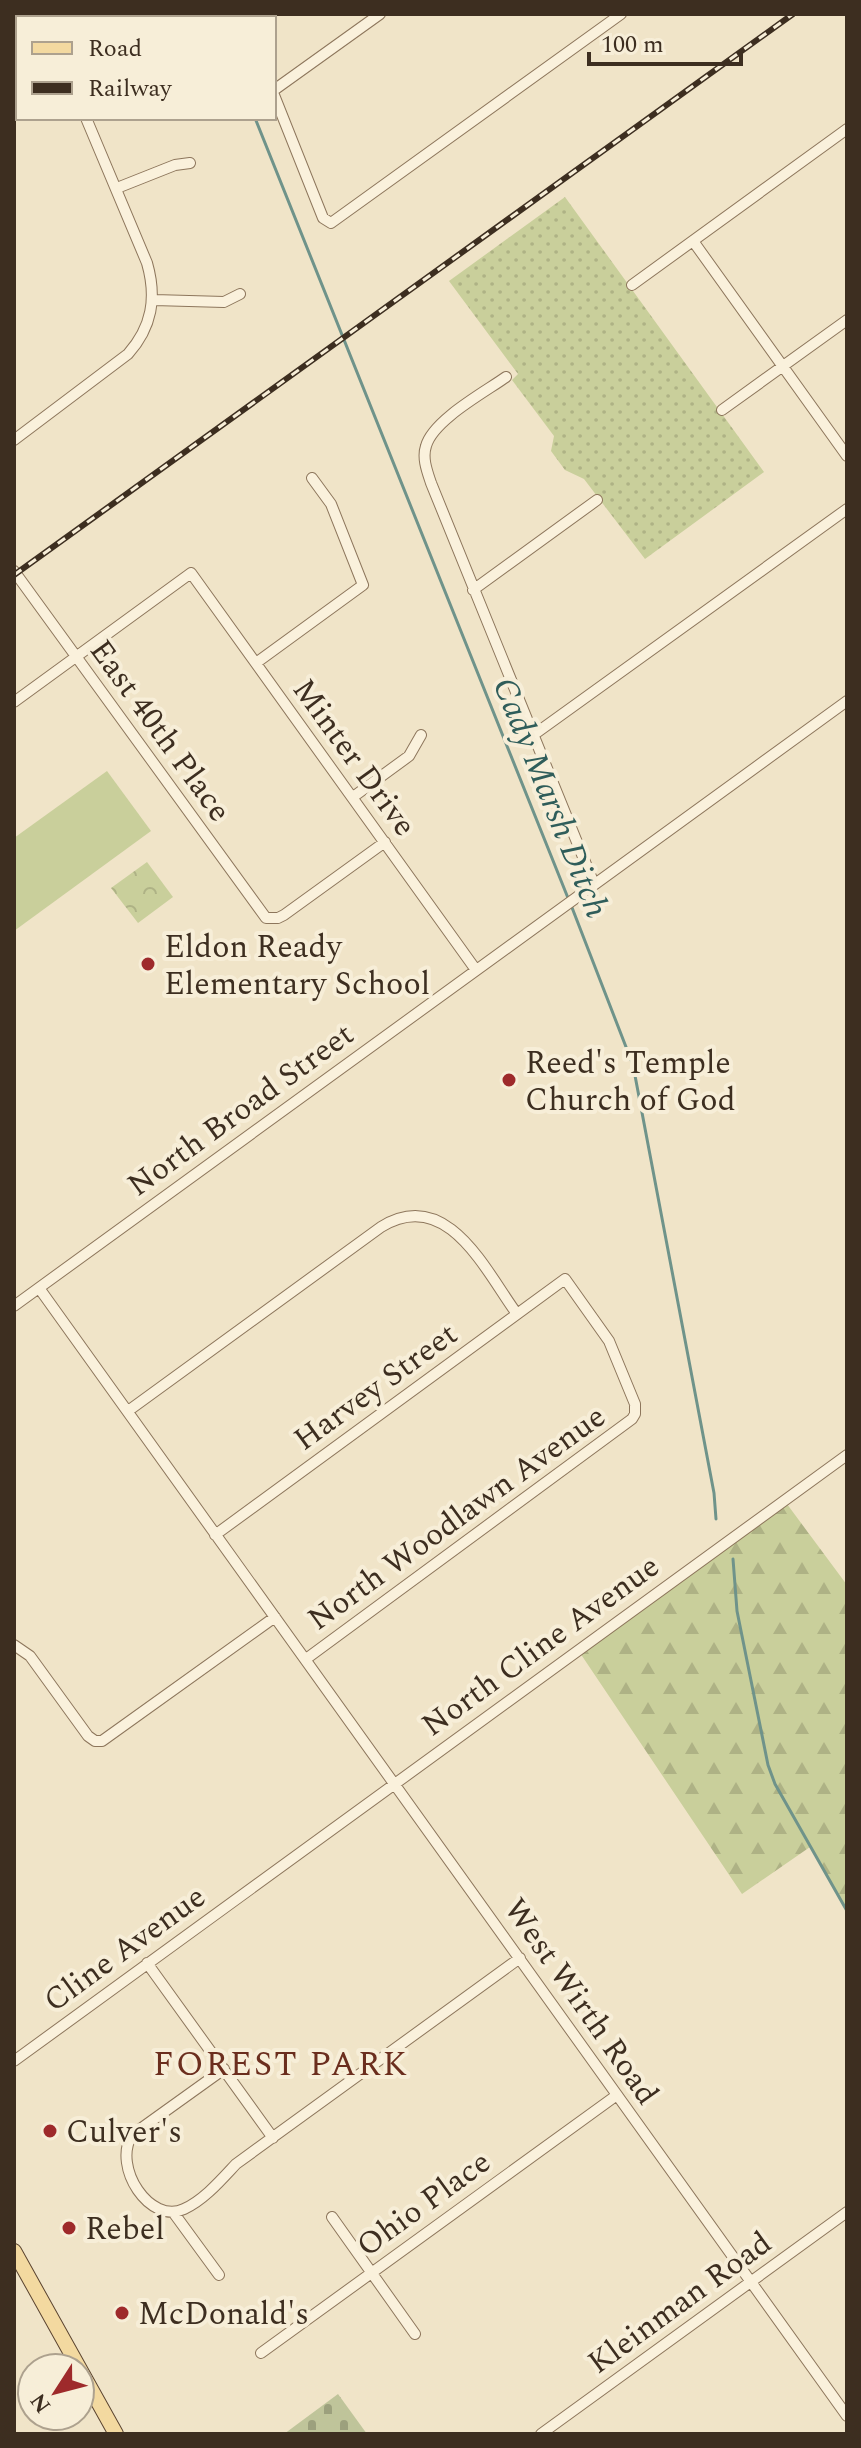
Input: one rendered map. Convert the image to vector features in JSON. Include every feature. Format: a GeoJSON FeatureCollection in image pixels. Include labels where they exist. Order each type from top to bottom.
{"type":"FeatureCollection","features":[{"type":"Feature","properties":{"kind":"main road"},"geometry":{"type":"LineString","coordinates":[[14,2251],[116,2434]]}},
{"type":"Feature","properties":{"kind":"street"},"geometry":{"type":"LineString","coordinates":[[276,92],[380,14]]}},
{"type":"Feature","properties":{"kind":"street"},"geometry":{"type":"LineString","coordinates":[[276,98],[323,218],[328,223],[621,14]]}},
{"type":"Feature","properties":{"kind":"street"},"geometry":{"type":"LineString","coordinates":[[14,440],[128,354],[146,329],[154,300],[153,281],[147,263],[87,120]]}},
{"type":"Feature","properties":{"kind":"street"},"geometry":{"type":"LineString","coordinates":[[632,285],[847,129]]}},
{"type":"Feature","properties":{"kind":"street"},"geometry":{"type":"LineString","coordinates":[[117,188],[175,165],[190,163]]}},
{"type":"Feature","properties":{"kind":"street"},"geometry":{"type":"LineString","coordinates":[[693,241],[847,456]]}},
{"type":"Feature","properties":{"kind":"street"},"geometry":{"type":"LineString","coordinates":[[154,300],[224,302],[240,294]]}},
{"type":"Feature","properties":{"kind":"street"},"geometry":{"type":"LineString","coordinates":[[722,410],[847,320]]}},
{"type":"Feature","properties":{"kind":"street"},"geometry":{"type":"LineString","coordinates":[[506,377],[440,425],[426,444],[427,470],[594,884]]}},
{"type":"Feature","properties":{"kind":"street"},"geometry":{"type":"LineString","coordinates":[[256,663],[363,585],[331,504],[312,478]]}},
{"type":"Feature","properties":{"kind":"street"},"geometry":{"type":"LineString","coordinates":[[473,590],[597,500]]}},
{"type":"Feature","properties":{"kind":"street"},"geometry":{"type":"LineString","coordinates":[[532,736],[847,509]]}},
{"type":"Feature","properties":{"kind":"street","name":"East 40th Place"},"geometry":{"type":"LineString","coordinates":[[14,571],[266,918],[284,915],[385,842]]}},
{"type":"Feature","properties":{"kind":"street","name":"Minter Drive"},"geometry":{"type":"LineString","coordinates":[[77,656],[191,573],[476,970]]}},
{"type":"Feature","properties":{"kind":"street"},"geometry":{"type":"LineString","coordinates":[[14,702],[77,656]]}},
{"type":"Feature","properties":{"kind":"street","name":"North Broad Street"},"geometry":{"type":"LineString","coordinates":[[14,1306],[847,701]]}},
{"type":"Feature","properties":{"kind":"street"},"geometry":{"type":"LineString","coordinates":[[353,797],[409,756],[421,735]]}},
{"type":"Feature","properties":{"kind":"street"},"geometry":{"type":"LineString","coordinates":[[128,1411],[381,1227],[400,1218],[419,1215],[453,1228],[517,1314]]}},
{"type":"Feature","properties":{"kind":"street","name":"Harvey Street"},"geometry":{"type":"LineString","coordinates":[[215,1535],[565,1279],[609,1341],[635,1404],[635,1414]]}},
{"type":"Feature","properties":{"kind":"street","name":"West Wirth Road"},"geometry":{"type":"LineString","coordinates":[[39,1288],[847,2416]]}},
{"type":"Feature","properties":{"kind":"street","name":"North Woodlawn Avenue"},"geometry":{"type":"LineString","coordinates":[[306,1659],[629,1422],[635,1414]]}},
{"type":"Feature","properties":{"kind":"street","name":"North Cline Avenue"},"geometry":{"type":"LineString","coordinates":[[264,1878],[847,1455]]}},
{"type":"Feature","properties":{"kind":"street"},"geometry":{"type":"LineString","coordinates":[[14,1645],[30,1656],[88,1736],[99,1741],[109,1737],[275,1617]]}},
{"type":"Feature","properties":{"kind":"street","name":"Cline Avenue"},"geometry":{"type":"LineString","coordinates":[[14,2061],[264,1878]]}},
{"type":"Feature","properties":{"kind":"street"},"geometry":{"type":"LineString","coordinates":[[224,2069],[132,2135],[126,2144],[126,2168],[138,2191],[161,2208],[173,2212],[184,2210],[213,2189],[236,2164],[520,1958]]}},
{"type":"Feature","properties":{"kind":"street"},"geometry":{"type":"LineString","coordinates":[[147,1963],[273,2138]]}},
{"type":"Feature","properties":{"kind":"street","name":"Ohio Place"},"geometry":{"type":"LineString","coordinates":[[261,2353],[617,2095]]}},
{"type":"Feature","properties":{"kind":"street"},"geometry":{"type":"LineString","coordinates":[[173,2212],[219,2275]]}},
{"type":"Feature","properties":{"kind":"street","name":"Kleinman Road"},"geometry":{"type":"LineString","coordinates":[[541,2434],[847,2212]]}},
{"type":"Feature","properties":{"kind":"street"},"geometry":{"type":"LineString","coordinates":[[332,2217],[415,2334]]}},
{"type":"Feature","properties":{"kind":"green space"},"geometry":{"type":"Polygon","coordinates":[[[565,197],[764,472],[645,559],[584,479],[565,470],[551,451],[554,436],[512,380],[518,374],[449,281],[565,197]]]}},
{"type":"Feature","properties":{"kind":"green space"},"geometry":{"type":"Polygon","coordinates":[[[107,771],[151,831],[14,931],[14,838],[107,771]]]}},
{"type":"Feature","properties":{"kind":"green space"},"geometry":{"type":"Polygon","coordinates":[[[147,862],[173,897],[138,923],[111,888],[147,862]]]}},
{"type":"Feature","properties":{"kind":"green space"},"geometry":{"type":"Polygon","coordinates":[[[784,1500],[847,1585],[847,1911],[810,1847],[742,1894],[578,1650],[784,1500]]]}},
{"type":"Feature","properties":{"kind":"green space"},"geometry":{"type":"Polygon","coordinates":[[[338,2394],[367,2434],[284,2434],[338,2394]]]}},
{"type":"Feature","properties":{"kind":"waterway","name":"Cady Marsh Ditch"},"geometry":{"type":"LineString","coordinates":[[256,120],[568,898]]}},
{"type":"Feature","properties":{"kind":"waterway","name":"Cady Marsh Ditch"},"geometry":{"type":"LineString","coordinates":[[571,905],[633,1065],[714,1493],[716,1519]]}},
{"type":"Feature","properties":{"kind":"waterway","name":"Cady Marsh Ditch"},"geometry":{"type":"LineString","coordinates":[[733,1559],[737,1611],[768,1765],[775,1784],[847,1911]]}},
{"type":"Feature","properties":{"kind":"railway"},"geometry":{"type":"LineString","coordinates":[[14,575],[793,14]]}},
{"type":"Feature","properties":{"kind":"place","name":"Eldon Ready Elementary School"},"geometry":{"type":"Point","coordinates":[148,964]}},
{"type":"Feature","properties":{"kind":"place","name":"Reed's Temple Church of God"},"geometry":{"type":"Point","coordinates":[509,1080]}},
{"type":"Feature","properties":{"kind":"place","name":"Culver's"},"geometry":{"type":"Point","coordinates":[50,2131]}},
{"type":"Feature","properties":{"kind":"place","name":"Rebel"},"geometry":{"type":"Point","coordinates":[69,2228]}},
{"type":"Feature","properties":{"kind":"place","name":"McDonald's"},"geometry":{"type":"Point","coordinates":[122,2313]}},
{"type":"Feature","properties":{"kind":"district","name":"FOREST PARK"},"geometry":{"type":"Point","coordinates":[281,2063]}}]}
